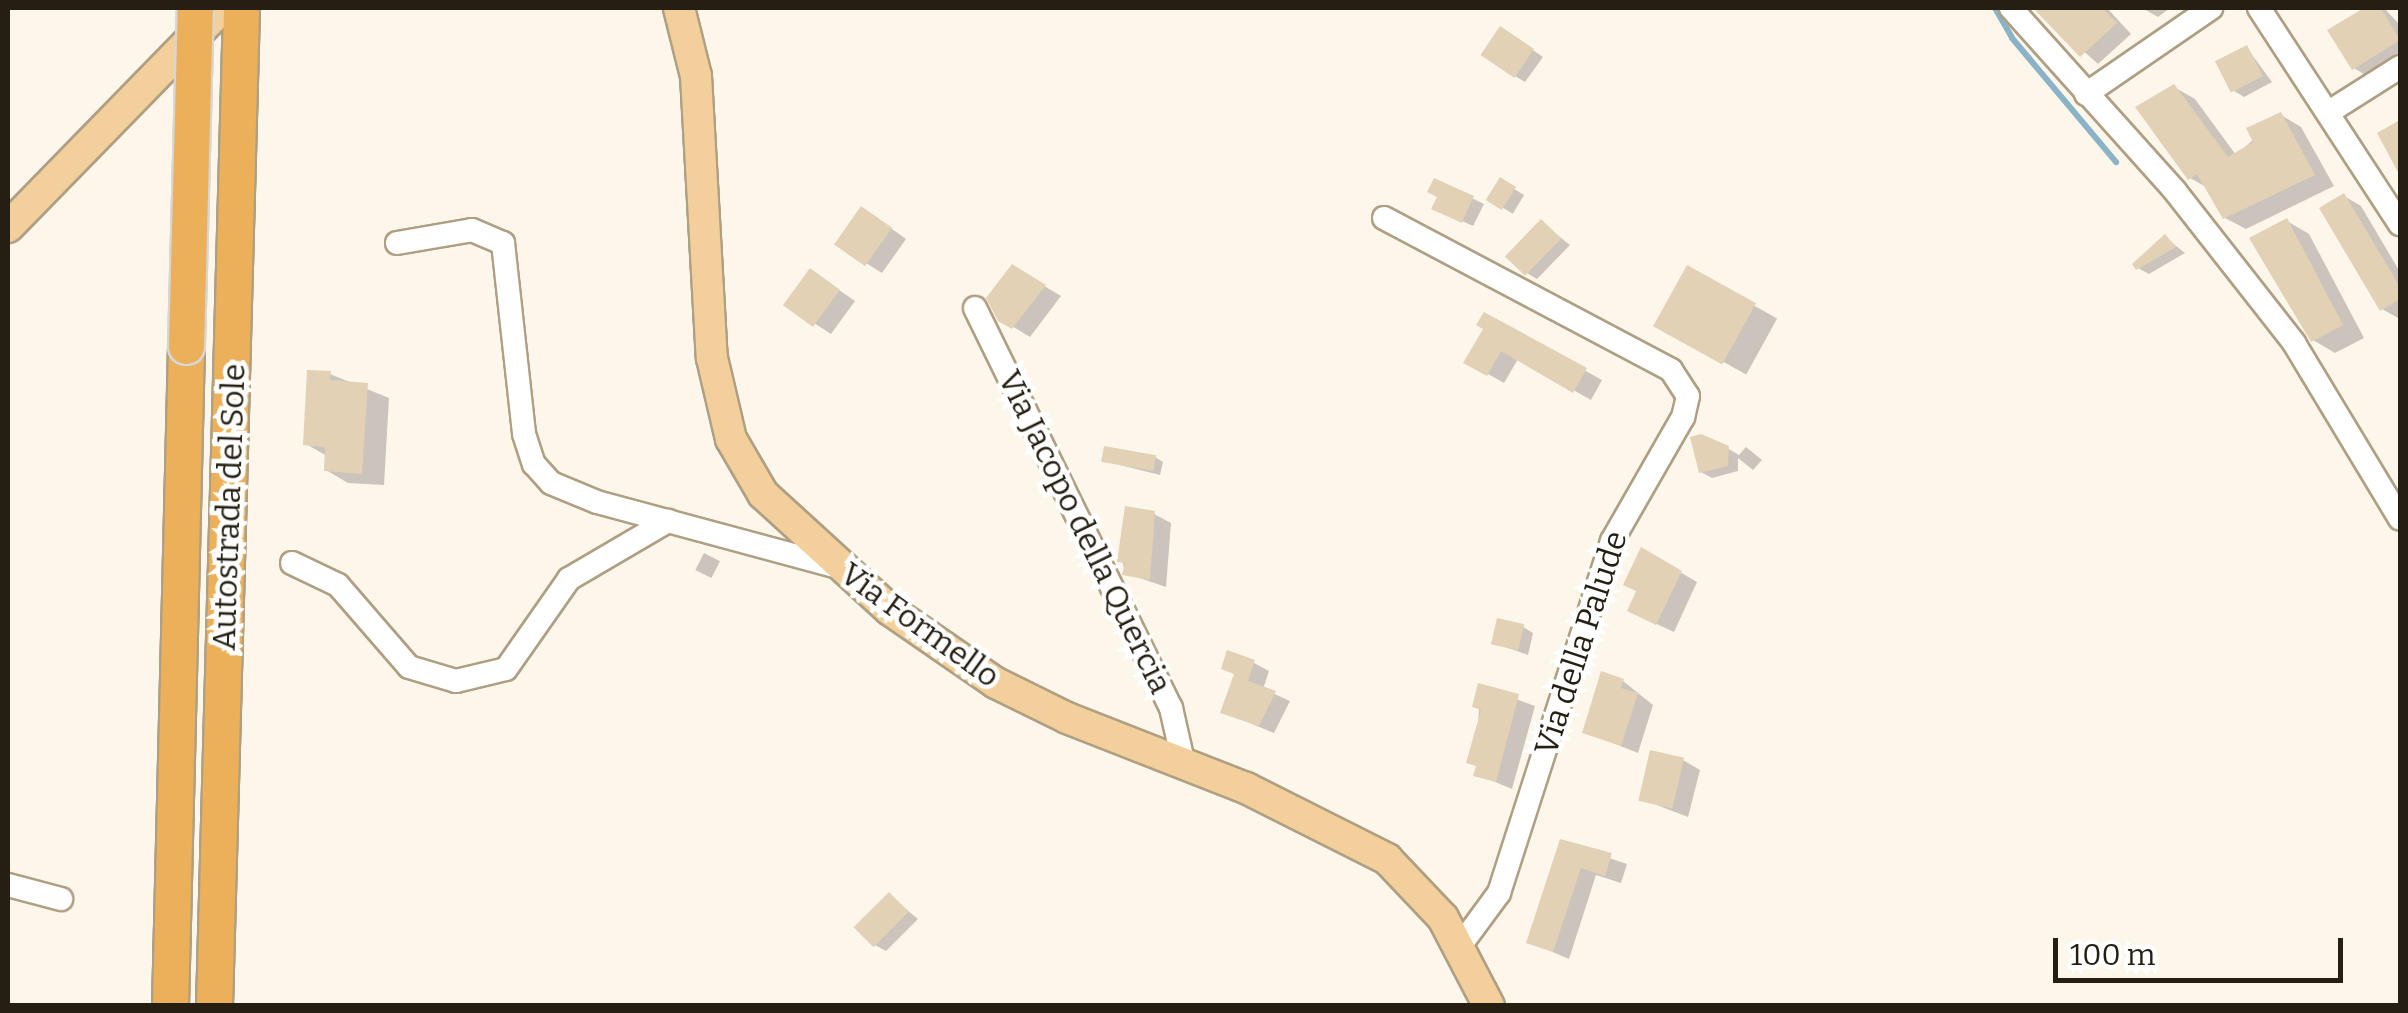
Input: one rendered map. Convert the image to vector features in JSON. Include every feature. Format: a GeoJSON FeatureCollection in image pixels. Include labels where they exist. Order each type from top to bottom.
{"type":"FeatureCollection","features":[{"type":"Feature","properties":{"kind":"highway","name":"Autostrada del Sole"},"geometry":{"type":"LineString","coordinates":[[170,1006],[196,8]]}},
{"type":"Feature","properties":{"kind":"highway","name":"Autostrada del Sole"},"geometry":{"type":"LineString","coordinates":[[214,1006],[241,8]]}},
{"type":"Feature","properties":{"kind":"main road"},"geometry":{"type":"LineString","coordinates":[[8,228],[222,8]]}},
{"type":"Feature","properties":{"kind":"main road","name":"Via Formello"},"geometry":{"type":"LineString","coordinates":[[679,8],[696,76],[709,333],[728,429],[763,494],[838,567],[996,683],[1078,723],[1183,762],[1379,853],[1417,884],[1460,946],[1489,1006]]}},
{"type":"Feature","properties":{"kind":"street"},"geometry":{"type":"LineString","coordinates":[[2011,8],[2175,191],[2294,343],[2400,519]]}},
{"type":"Feature","properties":{"kind":"street"},"geometry":{"type":"LineString","coordinates":[[2086,94],[2211,8]]}},
{"type":"Feature","properties":{"kind":"street"},"geometry":{"type":"LineString","coordinates":[[2259,8],[2400,224]]}},
{"type":"Feature","properties":{"kind":"street"},"geometry":{"type":"LineString","coordinates":[[2329,112],[2400,67]]}},
{"type":"Feature","properties":{"kind":"street","name":"Via della Palude"},"geometry":{"type":"LineString","coordinates":[[1384,218],[1671,370],[1688,396],[1683,417],[1612,541],[1499,893],[1460,946]]}},
{"type":"Feature","properties":{"kind":"street"},"geometry":{"type":"LineString","coordinates":[[397,243],[458,230],[499,238],[508,256],[524,434],[534,464],[570,493],[838,567]]}},
{"type":"Feature","properties":{"kind":"street","name":"Via Jacopo della Quercia"},"geometry":{"type":"LineString","coordinates":[[975,308],[1171,708],[1183,762]]}},
{"type":"Feature","properties":{"kind":"street"},"geometry":{"type":"LineString","coordinates":[[292,563],[338,585],[409,667],[436,679],[462,681],[506,669],[569,579],[668,521]]}},
{"type":"Feature","properties":{"kind":"street"},"geometry":{"type":"LineString","coordinates":[[8,885],[61,899]]}},
{"type":"Feature","properties":{"kind":"building"},"geometry":{"type":"Polygon","coordinates":[[[2033,8],[2102,8],[2117,23],[2080,57],[2033,8]]]}},
{"type":"Feature","properties":{"kind":"building"},"geometry":{"type":"Polygon","coordinates":[[[2364,8],[2381,8],[2400,40],[2352,70],[2327,30],[2364,8]]]}},
{"type":"Feature","properties":{"kind":"building"},"geometry":{"type":"Polygon","coordinates":[[[1500,26],[1534,49],[1514,78],[1480,55],[1500,26]]]}},
{"type":"Feature","properties":{"kind":"building"},"geometry":{"type":"Polygon","coordinates":[[[2247,45],[2263,76],[2231,93],[2215,61],[2247,45]]]}},
{"type":"Feature","properties":{"kind":"building"},"geometry":{"type":"Polygon","coordinates":[[[2174,84],[2228,157],[2253,142],[2246,128],[2281,112],[2315,175],[2223,219],[2197,174],[2188,180],[2135,107],[2174,84]]]}},
{"type":"Feature","properties":{"kind":"building"},"geometry":{"type":"Polygon","coordinates":[[[2400,120],[2400,176],[2377,133],[2400,120]]]}},
{"type":"Feature","properties":{"kind":"building"},"geometry":{"type":"Polygon","coordinates":[[[1500,177],[1516,187],[1502,210],[1486,200],[1500,177]]]}},
{"type":"Feature","properties":{"kind":"building"},"geometry":{"type":"Polygon","coordinates":[[[1434,178],[1474,196],[1462,223],[1431,209],[1437,197],[1427,192],[1434,178]]]}},
{"type":"Feature","properties":{"kind":"building"},"geometry":{"type":"Polygon","coordinates":[[[2344,193],[2400,287],[2400,299],[2380,311],[2319,208],[2344,193]]]}},
{"type":"Feature","properties":{"kind":"building"},"geometry":{"type":"Polygon","coordinates":[[[861,206],[892,228],[865,266],[834,245],[861,206]]]}},
{"type":"Feature","properties":{"kind":"building"},"geometry":{"type":"Polygon","coordinates":[[[2287,218],[2343,325],[2311,342],[2249,238],[2287,218]]]}},
{"type":"Feature","properties":{"kind":"building"},"geometry":{"type":"Polygon","coordinates":[[[1541,219],[1561,238],[1525,276],[1505,256],[1541,219]]]}},
{"type":"Feature","properties":{"kind":"building"},"geometry":{"type":"Polygon","coordinates":[[[2165,234],[2176,247],[2136,270],[2132,264],[2165,234]]]}},
{"type":"Feature","properties":{"kind":"building"},"geometry":{"type":"Polygon","coordinates":[[[1012,264],[1046,285],[1012,329],[998,321],[986,298],[1012,264]]]}},
{"type":"Feature","properties":{"kind":"building"},"geometry":{"type":"Polygon","coordinates":[[[1687,265],[1756,303],[1722,365],[1653,326],[1687,265]]]}},
{"type":"Feature","properties":{"kind":"building"},"geometry":{"type":"Polygon","coordinates":[[[810,268],[840,290],[813,327],[783,305],[810,268]]]}},
{"type":"Feature","properties":{"kind":"building"},"geometry":{"type":"Polygon","coordinates":[[[1484,312],[1587,368],[1573,393],[1501,351],[1487,376],[1463,363],[1483,329],[1476,325],[1484,312]]]}},
{"type":"Feature","properties":{"kind":"building"},"geometry":{"type":"Polygon","coordinates":[[[307,370],[331,371],[330,380],[368,383],[362,474],[324,471],[325,447],[303,445],[307,370]]]}},
{"type":"Feature","properties":{"kind":"building"},"geometry":{"type":"Polygon","coordinates":[[[1701,434],[1729,446],[1728,466],[1699,473],[1690,437],[1701,434]]]}},
{"type":"Feature","properties":{"kind":"building"},"geometry":{"type":"Polygon","coordinates":[[[1104,446],[1156,455],[1153,471],[1101,462],[1104,446]]]}},
{"type":"Feature","properties":{"kind":"building"},"geometry":{"type":"Polygon","coordinates":[[[1125,506],[1155,511],[1150,580],[1122,575],[1125,563],[1117,562],[1125,506]]]}},
{"type":"Feature","properties":{"kind":"building"},"geometry":{"type":"Polygon","coordinates":[[[1641,547],[1682,571],[1656,625],[1627,611],[1636,591],[1623,585],[1641,547]]]}},
{"type":"Feature","properties":{"kind":"building"},"geometry":{"type":"Polygon","coordinates":[[[1497,618],[1524,624],[1518,651],[1491,644],[1497,618]]]}},
{"type":"Feature","properties":{"kind":"building"},"geometry":{"type":"Polygon","coordinates":[[[1227,650],[1255,660],[1248,681],[1276,691],[1259,726],[1220,713],[1234,674],[1221,669],[1227,650]]]}},
{"type":"Feature","properties":{"kind":"building"},"geometry":{"type":"Polygon","coordinates":[[[1601,671],[1624,679],[1621,688],[1638,693],[1621,746],[1582,733],[1601,671]]]}},
{"type":"Feature","properties":{"kind":"building"},"geometry":{"type":"Polygon","coordinates":[[[1478,683],[1519,694],[1496,782],[1473,776],[1476,766],[1466,763],[1481,710],[1472,707],[1478,683]]]}},
{"type":"Feature","properties":{"kind":"building"},"geometry":{"type":"Polygon","coordinates":[[[1650,750],[1684,758],[1672,809],[1638,801],[1650,750]]]}},
{"type":"Feature","properties":{"kind":"building"},"geometry":{"type":"Polygon","coordinates":[[[1560,839],[1612,853],[1605,876],[1581,868],[1553,952],[1526,943],[1560,839]]]}},
{"type":"Feature","properties":{"kind":"building"},"geometry":{"type":"Polygon","coordinates":[[[889,892],[909,912],[873,947],[854,927],[889,892]]]}},
{"type":"Feature","properties":{"kind":"waterway"},"geometry":{"type":"LineString","coordinates":[[1995,8],[2012,38],[2116,162]]}}]}
